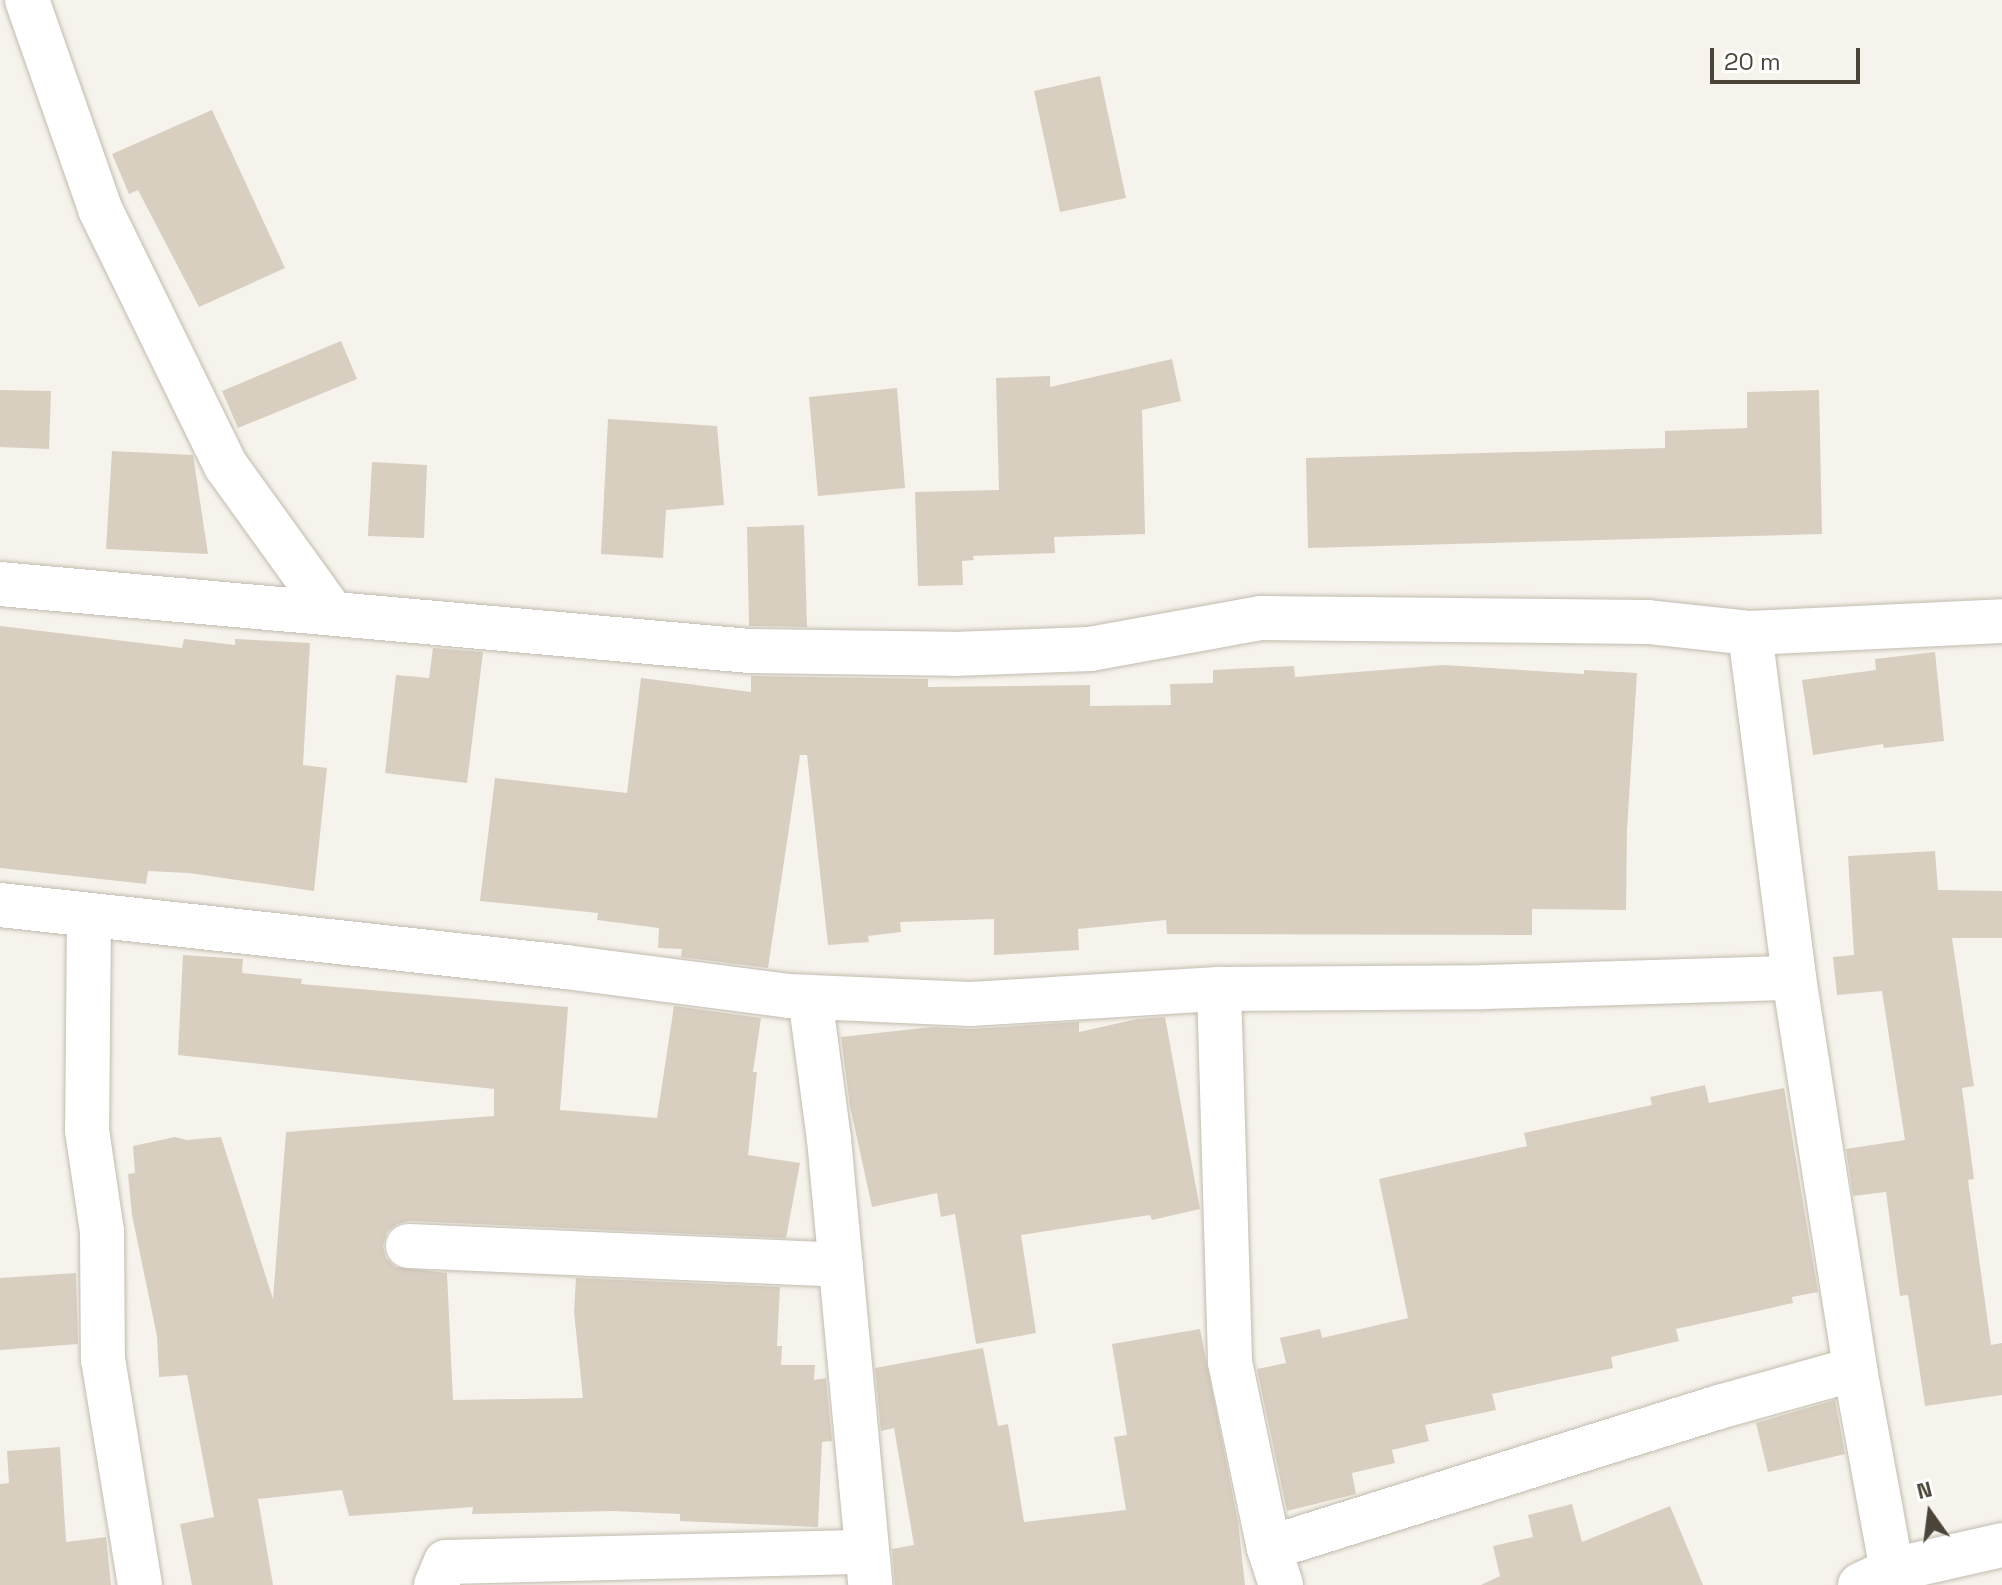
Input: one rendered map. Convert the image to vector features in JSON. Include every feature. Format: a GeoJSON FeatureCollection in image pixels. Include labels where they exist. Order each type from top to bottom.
{"type":"FeatureCollection","features":[{"type":"Feature","properties":{"kind":"street"},"geometry":{"type":"LineString","coordinates":[[27,0],[100,209],[226,466],[332,613]]}},
{"type":"Feature","properties":{"kind":"street"},"geometry":{"type":"LineString","coordinates":[[0,584],[749,651],[938,654],[1090,649],[1260,618],[1648,622],[1750,633],[2002,621]]}},
{"type":"Feature","properties":{"kind":"street"},"geometry":{"type":"LineString","coordinates":[[1750,633],[1794,978],[1855,1369],[1876,1578],[2002,1545]]}},
{"type":"Feature","properties":{"kind":"street"},"geometry":{"type":"LineString","coordinates":[[0,905],[810,997],[971,1004],[1219,989],[1484,987],[1794,978]]}},
{"type":"Feature","properties":{"kind":"street"},"geometry":{"type":"LineString","coordinates":[[89,915],[87,1130],[102,1231],[103,1359],[140,1585]]}},
{"type":"Feature","properties":{"kind":"street"},"geometry":{"type":"LineString","coordinates":[[1219,989],[1230,1362],[1275,1566],[1719,1407],[1855,1369]]}},
{"type":"Feature","properties":{"kind":"street"},"geometry":{"type":"LineString","coordinates":[[436,1585],[446,1562],[868,1568],[841,1265],[810,997]]}},
{"type":"Feature","properties":{"kind":"street"},"geometry":{"type":"LineString","coordinates":[[408,1246],[841,1265]]}},
{"type":"Feature","properties":{"kind":"building"},"geometry":{"type":"Polygon","coordinates":[[[1100,76],[1126,198],[1060,212],[1034,91],[1100,76]]]}},
{"type":"Feature","properties":{"kind":"building"},"geometry":{"type":"Polygon","coordinates":[[[212,110],[285,268],[199,307],[138,190],[129,194],[112,154],[212,110]]]}},
{"type":"Feature","properties":{"kind":"building"},"geometry":{"type":"Polygon","coordinates":[[[341,341],[357,379],[238,428],[222,391],[341,341]]]}},
{"type":"Feature","properties":{"kind":"building"},"geometry":{"type":"Polygon","coordinates":[[[1172,359],[1181,401],[1142,410],[1145,534],[1054,537],[1055,553],[973,556],[974,560],[962,561],[963,585],[918,586],[915,492],[999,490],[996,378],[1050,376],[1050,387],[1172,359]]]}},
{"type":"Feature","properties":{"kind":"building"},"geometry":{"type":"Polygon","coordinates":[[[897,388],[905,488],[818,496],[809,397],[897,388]]]}},
{"type":"Feature","properties":{"kind":"building"},"geometry":{"type":"Polygon","coordinates":[[[0,390],[51,391],[49,449],[0,447],[0,390]]]}},
{"type":"Feature","properties":{"kind":"building"},"geometry":{"type":"Polygon","coordinates":[[[1819,390],[1822,534],[1308,548],[1306,458],[1665,448],[1665,431],[1747,428],[1747,392],[1819,390]]]}},
{"type":"Feature","properties":{"kind":"building"},"geometry":{"type":"Polygon","coordinates":[[[608,419],[717,426],[724,505],[666,510],[663,558],[601,554],[608,419]]]}},
{"type":"Feature","properties":{"kind":"building"},"geometry":{"type":"Polygon","coordinates":[[[112,451],[193,455],[208,554],[106,549],[112,451]]]}},
{"type":"Feature","properties":{"kind":"building"},"geometry":{"type":"Polygon","coordinates":[[[372,462],[427,465],[424,538],[368,536],[372,462]]]}},
{"type":"Feature","properties":{"kind":"building"},"geometry":{"type":"Polygon","coordinates":[[[804,525],[807,627],[749,626],[747,527],[804,525]]]}},
{"type":"Feature","properties":{"kind":"building"},"geometry":{"type":"Polygon","coordinates":[[[0,626],[182,648],[184,639],[235,645],[235,639],[310,643],[303,765],[327,768],[314,891],[189,873],[148,871],[146,884],[0,868],[0,626]]]}},
{"type":"Feature","properties":{"kind":"building"},"geometry":{"type":"Polygon","coordinates":[[[433,648],[483,652],[467,783],[385,773],[396,675],[429,678],[433,648]]]}},
{"type":"Feature","properties":{"kind":"building"},"geometry":{"type":"Polygon","coordinates":[[[1935,652],[1944,741],[1884,748],[1883,744],[1813,755],[1802,680],[1876,670],[1875,659],[1935,652]]]}},
{"type":"Feature","properties":{"kind":"building"},"geometry":{"type":"Polygon","coordinates":[[[1444,665],[1584,674],[1584,670],[1637,673],[1627,830],[1626,910],[1532,909],[1532,935],[1167,934],[1166,920],[1078,929],[1079,950],[994,955],[994,919],[900,922],[901,932],[868,936],[869,942],[828,945],[807,755],[800,755],[768,968],[681,957],[682,949],[658,948],[659,928],[597,920],[598,913],[480,901],[495,778],[627,793],[641,678],[751,692],[751,676],[928,679],[928,687],[1090,685],[1090,706],[1171,705],[1170,684],[1213,683],[1213,670],[1294,666],[1295,677],[1444,665]]]}},
{"type":"Feature","properties":{"kind":"building"},"geometry":{"type":"Polygon","coordinates":[[[1935,851],[1938,890],[2002,891],[2002,938],[1952,938],[1974,1086],[1962,1088],[1974,1179],[1968,1180],[1991,1345],[2002,1343],[2002,1395],[1925,1406],[1908,1295],[1900,1296],[1886,1192],[1853,1196],[1846,1149],[1905,1140],[1882,991],[1837,995],[1833,957],[1854,955],[1848,856],[1935,851]]]}},
{"type":"Feature","properties":{"kind":"building"},"geometry":{"type":"Polygon","coordinates":[[[183,955],[243,959],[242,973],[302,979],[301,984],[568,1007],[560,1110],[657,1118],[674,1006],[761,1018],[753,1072],[757,1072],[748,1155],[800,1163],[786,1238],[409,1221],[397,1224],[387,1232],[383,1246],[386,1258],[395,1267],[447,1273],[453,1400],[583,1398],[574,1312],[576,1278],[780,1287],[777,1346],[782,1346],[781,1365],[815,1365],[814,1380],[826,1378],[832,1441],[822,1442],[818,1527],[680,1521],[680,1514],[614,1511],[472,1514],[473,1507],[349,1516],[342,1490],[258,1499],[273,1585],[192,1585],[180,1524],[214,1517],[187,1375],[159,1377],[157,1336],[132,1215],[128,1174],[135,1173],[133,1146],[175,1137],[187,1140],[221,1137],[273,1299],[286,1132],[494,1116],[494,1089],[178,1055],[183,955]]]}},
{"type":"Feature","properties":{"kind":"building"},"geometry":{"type":"Polygon","coordinates":[[[1165,1017],[1200,1209],[1152,1220],[1150,1215],[1021,1235],[1036,1333],[976,1344],[955,1214],[941,1217],[937,1193],[872,1207],[850,1106],[841,1037],[932,1027],[972,1029],[1079,1022],[1079,1032],[1137,1019],[1165,1017]]]}},
{"type":"Feature","properties":{"kind":"building"},"geometry":{"type":"Polygon","coordinates":[[[1705,1085],[1709,1103],[1784,1088],[1818,1292],[1792,1297],[1793,1303],[1676,1329],[1679,1341],[1611,1357],[1613,1368],[1492,1394],[1496,1410],[1425,1425],[1429,1441],[1392,1450],[1395,1463],[1352,1473],[1356,1494],[1287,1511],[1257,1369],[1286,1363],[1280,1338],[1320,1329],[1322,1338],[1408,1318],[1379,1179],[1527,1146],[1524,1133],[1652,1105],[1650,1097],[1705,1085]]]}},
{"type":"Feature","properties":{"kind":"building"},"geometry":{"type":"Polygon","coordinates":[[[76,1273],[78,1344],[0,1350],[0,1278],[76,1273]]]}},
{"type":"Feature","properties":{"kind":"building"},"geometry":{"type":"Polygon","coordinates":[[[1200,1329],[1238,1522],[1245,1585],[895,1585],[892,1549],[914,1545],[894,1428],[881,1431],[875,1368],[983,1348],[998,1426],[1008,1424],[1024,1522],[1126,1510],[1114,1437],[1127,1435],[1112,1344],[1200,1329]]]}},
{"type":"Feature","properties":{"kind":"building"},"geometry":{"type":"Polygon","coordinates":[[[1835,1400],[1845,1454],[1768,1472],[1756,1423],[1835,1400]]]}},
{"type":"Feature","properties":{"kind":"building"},"geometry":{"type":"Polygon","coordinates":[[[60,1447],[66,1542],[106,1537],[111,1585],[0,1585],[0,1484],[9,1483],[7,1451],[60,1447]]]}},
{"type":"Feature","properties":{"kind":"building"},"geometry":{"type":"Polygon","coordinates":[[[1572,1504],[1582,1542],[1670,1506],[1703,1585],[1481,1585],[1500,1576],[1493,1546],[1533,1537],[1528,1515],[1572,1504]]]}}]}
